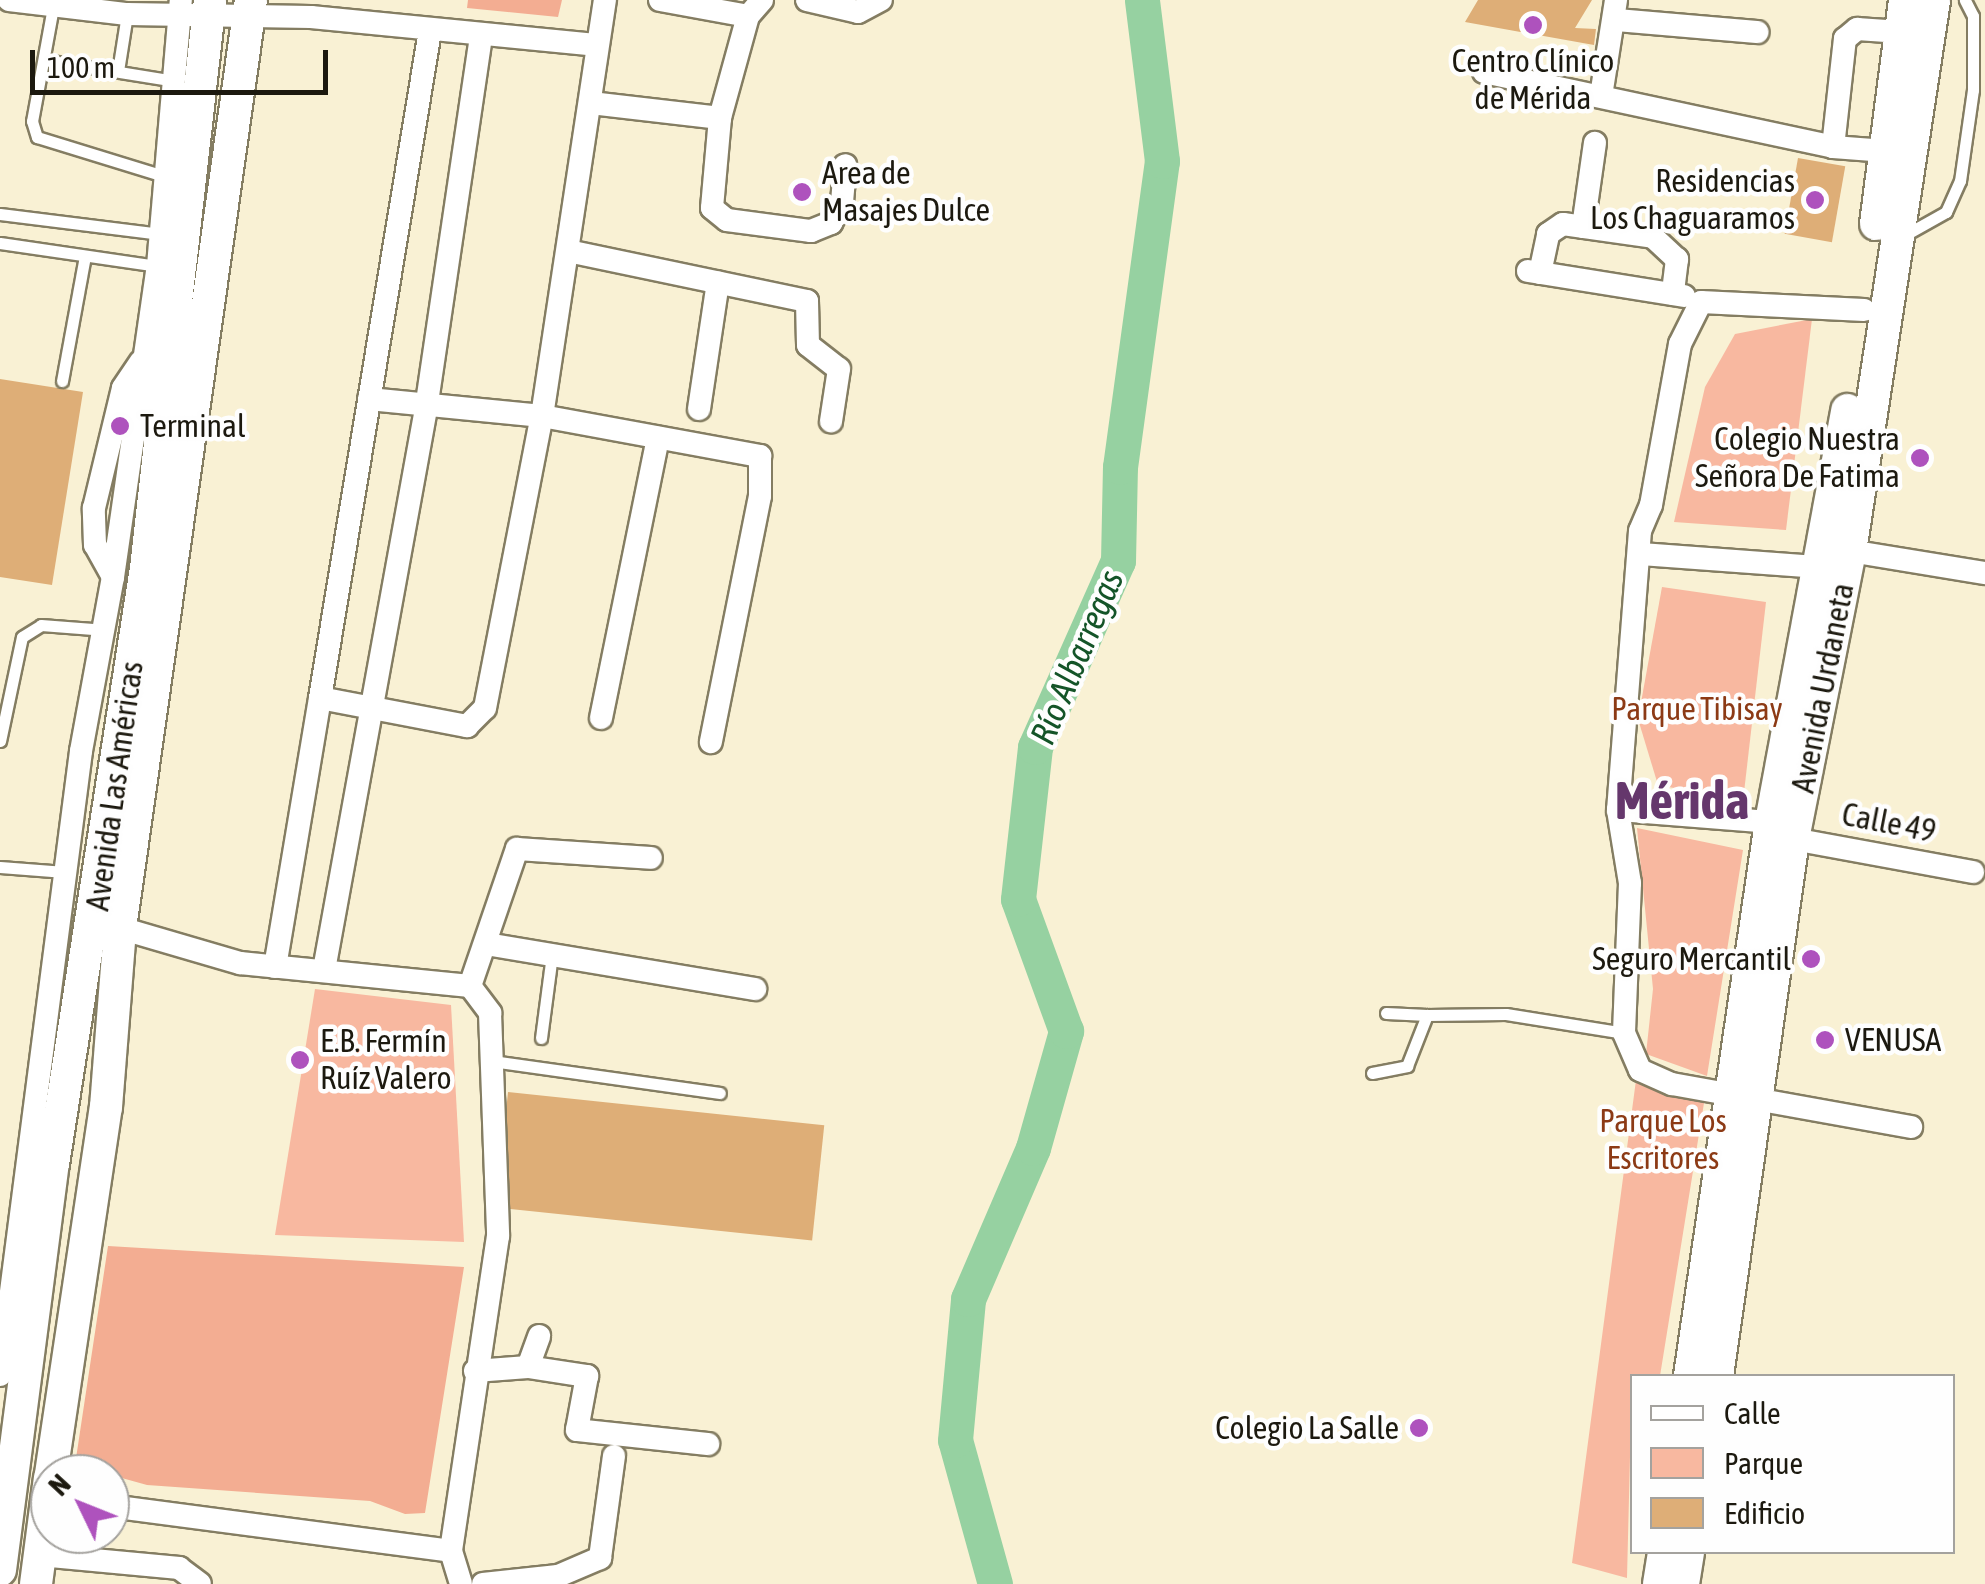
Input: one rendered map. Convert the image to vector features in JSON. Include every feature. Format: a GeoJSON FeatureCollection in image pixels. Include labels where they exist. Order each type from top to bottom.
{"type":"FeatureCollection","features":[{"type":"Feature","properties":{"kind":"street"},"geometry":{"type":"LineString","coordinates":[[9,0],[127,14],[194,8],[312,8],[430,32],[596,44]]}},
{"type":"Feature","properties":{"kind":"street"},"geometry":{"type":"LineString","coordinates":[[320,698],[456,725],[480,716],[542,416],[605,0]]}},
{"type":"Feature","properties":{"kind":"street"},"geometry":{"type":"LineString","coordinates":[[660,0],[755,8],[720,118],[709,195],[712,208],[727,220],[811,231],[831,223],[842,202],[845,165]]}},
{"type":"Feature","properties":{"kind":"street"},"geometry":{"type":"LineString","coordinates":[[806,0],[858,12],[881,0]]}},
{"type":"Feature","properties":{"kind":"street","name":"Avenida Urdaneta"},"geometry":{"type":"LineString","coordinates":[[1782,830],[1850,551],[1934,0]]}},
{"type":"Feature","properties":{"kind":"street"},"geometry":{"type":"LineString","coordinates":[[0,1376],[65,872],[106,630],[141,361],[158,266],[174,81],[194,8]]}},
{"type":"Feature","properties":{"kind":"street","name":"Avenida Las Américas"},"geometry":{"type":"LineString","coordinates":[[0,1570],[53,1164],[84,991],[146,568],[205,88],[194,8]]}},
{"type":"Feature","properties":{"kind":"street","name":"Avenida Las Américas"},"geometry":{"type":"LineString","coordinates":[[54,1454],[106,1107],[120,928],[250,9]]}},
{"type":"Feature","properties":{"kind":"street"},"geometry":{"type":"LineString","coordinates":[[1601,96],[1616,10],[1757,32]]}},
{"type":"Feature","properties":{"kind":"street"},"geometry":{"type":"LineString","coordinates":[[1834,147],[1845,39],[1857,29],[1904,16]]}},
{"type":"Feature","properties":{"kind":"street","name":"Avenida Urdaneta"},"geometry":{"type":"LineString","coordinates":[[1717,1374],[1745,1094],[1820,567],[1864,310],[1904,16]]}},
{"type":"Feature","properties":{"kind":"street"},"geometry":{"type":"LineString","coordinates":[[276,967],[430,32]]}},
{"type":"Feature","properties":{"kind":"street"},"geometry":{"type":"LineString","coordinates":[[324,970],[426,409],[481,36]]}},
{"type":"Feature","properties":{"kind":"street"},"geometry":{"type":"LineString","coordinates":[[1484,72],[1834,147],[1886,151]]}},
{"type":"Feature","properties":{"kind":"street"},"geometry":{"type":"LineString","coordinates":[[591,103],[720,118]]}},
{"type":"Feature","properties":{"kind":"street"},"geometry":{"type":"LineString","coordinates":[[1583,226],[1595,143]]}},
{"type":"Feature","properties":{"kind":"street"},"geometry":{"type":"LineString","coordinates":[[1673,294],[1677,260],[1663,243],[1583,226],[1563,224],[1548,234],[1533,272],[1701,302],[1864,310]]}},
{"type":"Feature","properties":{"kind":"street"},"geometry":{"type":"LineString","coordinates":[[568,251],[811,304],[808,345],[839,369],[831,421]]}},
{"type":"Feature","properties":{"kind":"street"},"geometry":{"type":"LineString","coordinates":[[698,409],[718,282]]}},
{"type":"Feature","properties":{"kind":"street"},"geometry":{"type":"LineString","coordinates":[[1701,302],[1680,344],[1641,554],[1618,810],[1630,884],[1624,1033],[1640,1070],[1705,1092],[1745,1094],[1910,1127]]}},
{"type":"Feature","properties":{"kind":"street"},"geometry":{"type":"LineString","coordinates":[[370,399],[426,409],[542,416],[748,450],[764,462],[710,742]]}},
{"type":"Feature","properties":{"kind":"street"},"geometry":{"type":"LineString","coordinates":[[602,718],[658,438]]}},
{"type":"Feature","properties":{"kind":"street"},"geometry":{"type":"LineString","coordinates":[[1850,551],[1985,573]]}},
{"type":"Feature","properties":{"kind":"street"},"geometry":{"type":"LineString","coordinates":[[1641,554],[1820,567]]}},
{"type":"Feature","properties":{"kind":"street","name":"Calle 49"},"geometry":{"type":"LineString","coordinates":[[1618,810],[1782,830],[1973,872]]}},
{"type":"Feature","properties":{"kind":"street"},"geometry":{"type":"LineString","coordinates":[[470,986],[517,850],[651,858]]}},
{"type":"Feature","properties":{"kind":"street"},"geometry":{"type":"LineString","coordinates":[[60,924],[84,991]]}},
{"type":"Feature","properties":{"kind":"street"},"geometry":{"type":"LineString","coordinates":[[120,928],[240,964],[470,986],[490,1013],[498,1236],[451,1551],[461,1584]]}},
{"type":"Feature","properties":{"kind":"street"},"geometry":{"type":"LineString","coordinates":[[486,944],[756,989]]}},
{"type":"Feature","properties":{"kind":"street","name":"Avenida Urdaneta"},"geometry":{"type":"LineString","coordinates":[[1690,1374],[1745,1094]]}},
{"type":"Feature","properties":{"kind":"street"},"geometry":{"type":"LineString","coordinates":[[2,1339],[53,1164]]}},
{"type":"Feature","properties":{"kind":"street"},"geometry":{"type":"LineString","coordinates":[[528,1367],[539,1336]]}},
{"type":"Feature","properties":{"kind":"street"},"geometry":{"type":"LineString","coordinates":[[475,1371],[528,1367],[587,1376],[577,1430],[708,1444]]}},
{"type":"Feature","properties":{"kind":"street"},"geometry":{"type":"LineString","coordinates":[[483,1584],[558,1576],[600,1558],[614,1456]]}},
{"type":"Feature","properties":{"kind":"street"},"geometry":{"type":"LineString","coordinates":[[130,1509],[451,1551]]}},
{"type":"Feature","properties":{"kind":"street"},"geometry":{"type":"LineString","coordinates":[[1659,1584],[1664,1554]]}},
{"type":"Feature","properties":{"kind":"street"},"geometry":{"type":"LineString","coordinates":[[1682,1584],[1688,1554]]}},
{"type":"Feature","properties":{"kind":"street"},"geometry":{"type":"LineString","coordinates":[[38,1570],[179,1568],[200,1584]]}},
{"type":"Feature","properties":{"kind":"lane"},"geometry":{"type":"LineString","coordinates":[[1896,239],[1946,212],[1960,182],[1973,90],[1973,16],[1965,0]]}},
{"type":"Feature","properties":{"kind":"lane"},"geometry":{"type":"LineString","coordinates":[[52,7],[32,121],[44,144],[167,176]]}},
{"type":"Feature","properties":{"kind":"lane"},"geometry":{"type":"LineString","coordinates":[[118,71],[127,14]]}},
{"type":"Feature","properties":{"kind":"lane"},"geometry":{"type":"LineString","coordinates":[[45,60],[174,81]]}},
{"type":"Feature","properties":{"kind":"lane"},"geometry":{"type":"LineString","coordinates":[[0,214],[161,234]]}},
{"type":"Feature","properties":{"kind":"lane"},"geometry":{"type":"LineString","coordinates":[[0,244],[158,266]]}},
{"type":"Feature","properties":{"kind":"lane"},"geometry":{"type":"LineString","coordinates":[[62,381],[85,256]]}},
{"type":"Feature","properties":{"kind":"lane"},"geometry":{"type":"LineString","coordinates":[[0,742],[22,637],[40,625],[106,630]]}},
{"type":"Feature","properties":{"kind":"lane"},"geometry":{"type":"LineString","coordinates":[[0,867],[65,872]]}},
{"type":"Feature","properties":{"kind":"lane"},"geometry":{"type":"LineString","coordinates":[[541,1038],[552,955]]}},
{"type":"Feature","properties":{"kind":"lane"},"geometry":{"type":"LineString","coordinates":[[1386,1013],[1506,1014],[1624,1033]]}},
{"type":"Feature","properties":{"kind":"lane"},"geometry":{"type":"LineString","coordinates":[[1372,1073],[1407,1066],[1427,1015]]}},
{"type":"Feature","properties":{"kind":"lane"},"geometry":{"type":"LineString","coordinates":[[492,1062],[720,1093]]}},
{"type":"Feature","properties":{"kind":"green space"},"geometry":{"type":"Polygon","coordinates":[[[1812,319],[1786,530],[1674,522],[1705,387],[1735,334],[1812,319]]]}},
{"type":"Feature","properties":{"kind":"green space","name":"Parque Tibisay"},"geometry":{"type":"Polygon","coordinates":[[[1662,587],[1766,602],[1743,801],[1658,785],[1638,719],[1662,587]]]}},
{"type":"Feature","properties":{"kind":"green space"},"geometry":{"type":"Polygon","coordinates":[[[1637,828],[1743,850],[1707,1076],[1646,1054],[1653,989],[1637,828]]]}},
{"type":"Feature","properties":{"kind":"green space"},"geometry":{"type":"Polygon","coordinates":[[[315,989],[451,1005],[464,1242],[275,1235],[315,989]]]}},
{"type":"Feature","properties":{"kind":"green space","name":"Parque Los Escritores"},"geometry":{"type":"Polygon","coordinates":[[[1636,1080],[1666,1095],[1704,1103],[1660,1374],[1630,1374],[1627,1578],[1572,1563],[1636,1080]]]}},
{"type":"Feature","properties":{"kind":"shaded area"},"geometry":{"type":"Polygon","coordinates":[[[468,0],[562,0],[558,17],[467,8],[468,0]]]}},
{"type":"Feature","properties":{"kind":"shaded area"},"geometry":{"type":"Polygon","coordinates":[[[108,1246],[464,1267],[425,1513],[405,1514],[370,1501],[147,1485],[130,1480],[130,1454],[77,1454],[108,1246]]]}},
{"type":"Feature","properties":{"kind":"building","name":"Centro Clínico de Mérida"},"geometry":{"type":"Polygon","coordinates":[[[1478,0],[1592,0],[1575,28],[1596,29],[1594,45],[1465,22],[1478,0]]]}},
{"type":"Feature","properties":{"kind":"building","name":"Residencias Los Chaguaramos"},"geometry":{"type":"Polygon","coordinates":[[[1798,158],[1845,166],[1832,242],[1785,234],[1798,158]]]}},
{"type":"Feature","properties":{"kind":"building"},"geometry":{"type":"Polygon","coordinates":[[[0,379],[83,392],[52,585],[0,577],[0,379]]]}},
{"type":"Feature","properties":{"kind":"building"},"geometry":{"type":"Polygon","coordinates":[[[508,1092],[824,1125],[812,1241],[496,1207],[508,1092]]]}},
{"type":"Feature","properties":{"kind":"waterway","name":"Río Albarregas"},"geometry":{"type":"LineString","coordinates":[[995,1584],[955,1440],[968,1299],[1033,1148],[1066,1031],[1018,899],[1035,747],[1118,561],[1120,467],[1162,161],[1142,0]]}},
{"type":"Feature","properties":{"kind":"place","name":"Centro Clínico de Mérida"},"geometry":{"type":"Point","coordinates":[1533,25]}},
{"type":"Feature","properties":{"kind":"place","name":"Area de Masajes Dulce"},"geometry":{"type":"Point","coordinates":[802,192]}},
{"type":"Feature","properties":{"kind":"place","name":"Residencias Los Chaguaramos"},"geometry":{"type":"Point","coordinates":[1815,200]}},
{"type":"Feature","properties":{"kind":"place","name":"Terminal"},"geometry":{"type":"Point","coordinates":[120,426]}},
{"type":"Feature","properties":{"kind":"place","name":"Colegio Nuestra Señora De Fatima"},"geometry":{"type":"Point","coordinates":[1920,458]}},
{"type":"Feature","properties":{"kind":"place","name":"Seguro Mercantil"},"geometry":{"type":"Point","coordinates":[1811,959]}},
{"type":"Feature","properties":{"kind":"place","name":"VENUSA"},"geometry":{"type":"Point","coordinates":[1825,1040]}},
{"type":"Feature","properties":{"kind":"place","name":"E.B. Fermín Ruíz Valero"},"geometry":{"type":"Point","coordinates":[300,1060]}},
{"type":"Feature","properties":{"kind":"place","name":"Colegio La Salle"},"geometry":{"type":"Point","coordinates":[1419,1428]}},
{"type":"Feature","properties":{"kind":"district","name":"Mérida"},"geometry":{"type":"Point","coordinates":[1682,801]}}]}
